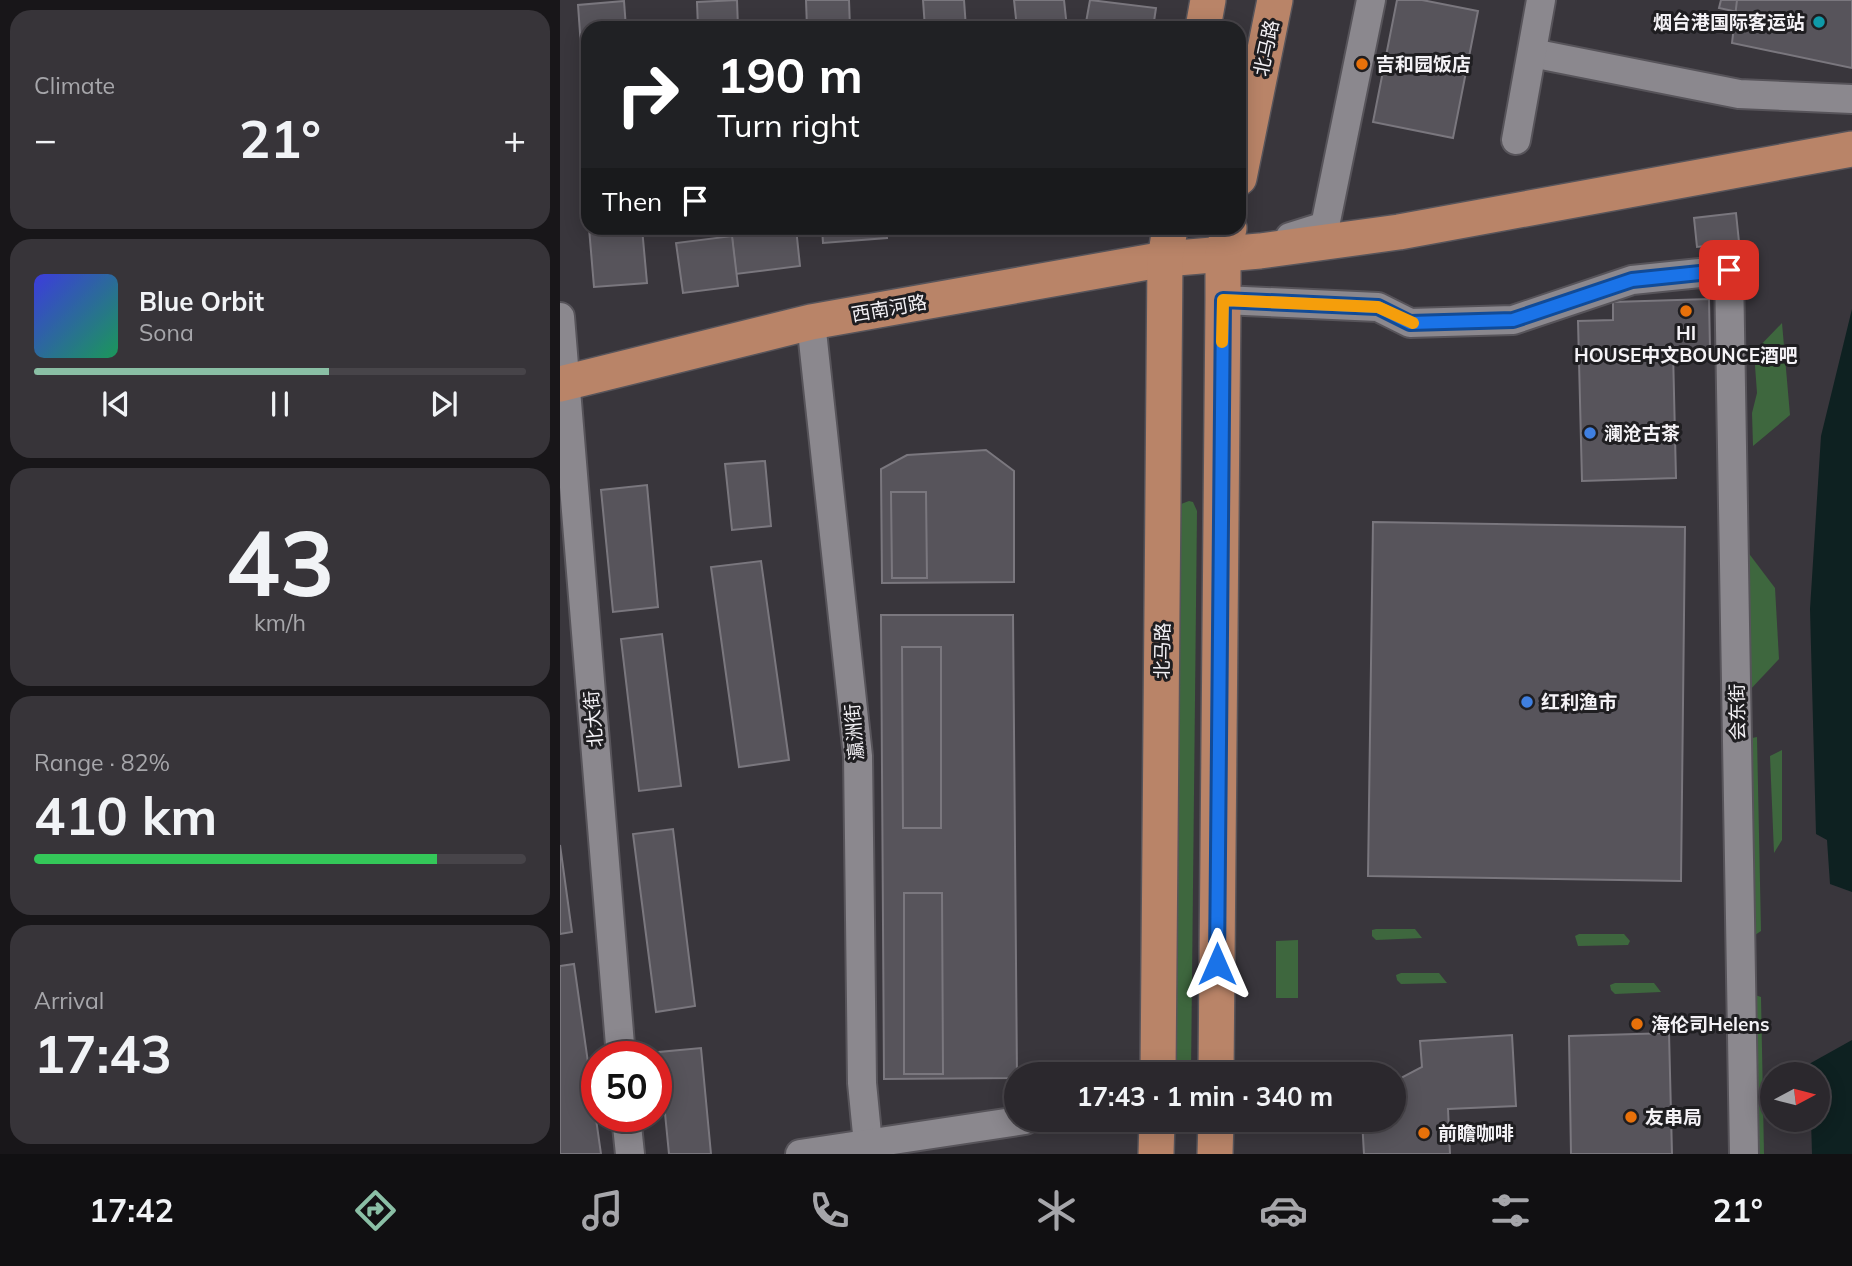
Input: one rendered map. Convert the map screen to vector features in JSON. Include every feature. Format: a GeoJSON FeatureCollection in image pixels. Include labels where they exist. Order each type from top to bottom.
{"type":"FeatureCollection","features":[{"type":"Feature","properties":{"kind":"main road"},"geometry":{"type":"LineString","coordinates":[[1204,21],[1208,0]]}},
{"type":"Feature","properties":{"kind":"main road","name":"北马路"},"geometry":{"type":"LineString","coordinates":[[1246,143],[1275,0]]}},
{"type":"Feature","properties":{"kind":"main road","name":"西南河路"},"geometry":{"type":"LineString","coordinates":[[562,382],[811,322],[1168,243],[1399,232],[1852,149]]}},
{"type":"Feature","properties":{"kind":"main road"},"geometry":{"type":"LineString","coordinates":[[1216,1062],[1223,300],[1226,241]]}},
{"type":"Feature","properties":{"kind":"main road","name":"北马路"},"geometry":{"type":"LineString","coordinates":[[1158,1062],[1168,243]]}},
{"type":"Feature","properties":{"kind":"main road"},"geometry":{"type":"LineString","coordinates":[[1156,1154],[1157,1132]]}},
{"type":"Feature","properties":{"kind":"main road"},"geometry":{"type":"LineString","coordinates":[[1216,1132],[1216,1154]]}},
{"type":"Feature","properties":{"kind":"street"},"geometry":{"type":"LineString","coordinates":[[1226,241],[1325,226],[1371,0]]}},
{"type":"Feature","properties":{"kind":"street"},"geometry":{"type":"LineString","coordinates":[[1516,139],[1541,0]]}},
{"type":"Feature","properties":{"kind":"street"},"geometry":{"type":"LineString","coordinates":[[1532,53],[1739,94],[1852,99]]}},
{"type":"Feature","properties":{"kind":"street","name":"会东街"},"geometry":{"type":"LineString","coordinates":[[1223,300],[1378,307],[1410,323],[1513,320],[1632,280],[1729,270],[1744,1154]]}},
{"type":"Feature","properties":{"kind":"street","name":"北大街"},"geometry":{"type":"LineString","coordinates":[[560,317],[562,382],[620,1041]]}},
{"type":"Feature","properties":{"kind":"street","name":"瀛洲街"},"geometry":{"type":"LineString","coordinates":[[811,322],[858,756],[862,1083],[868,1144]]}},
{"type":"Feature","properties":{"kind":"street"},"geometry":{"type":"LineString","coordinates":[[800,1154],[1004,1123]]}},
{"type":"Feature","properties":{"kind":"street"},"geometry":{"type":"LineString","coordinates":[[628,1132],[630,1154]]}},
{"type":"Feature","properties":{"kind":"green space"},"geometry":{"type":"Polygon","coordinates":[[[1782,323],[1790,415],[1753,446],[1752,413],[1757,393],[1754,352],[1782,323]]]}},
{"type":"Feature","properties":{"kind":"green space"},"geometry":{"type":"Polygon","coordinates":[[[1193,502],[1197,511],[1191,1062],[1176,1062],[1181,504],[1193,502]]]}},
{"type":"Feature","properties":{"kind":"green space"},"geometry":{"type":"Polygon","coordinates":[[[1747,551],[1775,588],[1779,659],[1748,692],[1747,551]]]}},
{"type":"Feature","properties":{"kind":"green space"},"geometry":{"type":"Polygon","coordinates":[[[1757,737],[1761,931],[1755,935],[1752,738],[1757,737]]]}},
{"type":"Feature","properties":{"kind":"green space"},"geometry":{"type":"Polygon","coordinates":[[[1782,750],[1782,840],[1774,853],[1770,756],[1782,750]]]}},
{"type":"Feature","properties":{"kind":"green space"},"geometry":{"type":"Polygon","coordinates":[[[1376,929],[1415,929],[1422,938],[1376,940],[1372,936],[1372,930],[1376,929]]]}},
{"type":"Feature","properties":{"kind":"green space"},"geometry":{"type":"Polygon","coordinates":[[[1624,934],[1630,941],[1628,945],[1578,946],[1575,936],[1624,934]]]}},
{"type":"Feature","properties":{"kind":"green space"},"geometry":{"type":"Polygon","coordinates":[[[1298,940],[1298,998],[1276,998],[1276,941],[1298,940]]]}},
{"type":"Feature","properties":{"kind":"green space"},"geometry":{"type":"Polygon","coordinates":[[[1439,973],[1447,983],[1401,984],[1396,975],[1439,973]]]}},
{"type":"Feature","properties":{"kind":"green space"},"geometry":{"type":"Polygon","coordinates":[[[1654,983],[1661,992],[1615,994],[1610,985],[1654,983]]]}},
{"type":"Feature","properties":{"kind":"green space"},"geometry":{"type":"Polygon","coordinates":[[[1755,995],[1761,997],[1760,1132],[1764,1132],[1764,1154],[1756,1154],[1755,995]]]}},
{"type":"Feature","properties":{"kind":"shaded area"},"geometry":{"type":"Polygon","coordinates":[[[1852,309],[1852,892],[1830,884],[1827,840],[1816,834],[1810,609],[1821,436],[1852,309]]]}},
{"type":"Feature","properties":{"kind":"shaded area"},"geometry":{"type":"Polygon","coordinates":[[[1852,1040],[1852,1154],[1812,1154],[1811,1132],[1830,1132],[1830,1062],[1813,1062],[1852,1040]]]}},
{"type":"Feature","properties":{"kind":"building"},"geometry":{"type":"Polygon","coordinates":[[[737,0],[738,21],[698,21],[697,2],[737,0]]]}},
{"type":"Feature","properties":{"kind":"building"},"geometry":{"type":"Polygon","coordinates":[[[806,0],[849,0],[850,21],[807,21],[806,0]]]}},
{"type":"Feature","properties":{"kind":"building"},"geometry":{"type":"Polygon","coordinates":[[[923,0],[964,0],[966,21],[924,21],[923,0]]]}},
{"type":"Feature","properties":{"kind":"building"},"geometry":{"type":"Polygon","coordinates":[[[1014,0],[1064,0],[1066,21],[1016,21],[1014,0]]]}},
{"type":"Feature","properties":{"kind":"building"},"geometry":{"type":"Polygon","coordinates":[[[1090,0],[1156,8],[1154,21],[1086,21],[1090,0]]]}},
{"type":"Feature","properties":{"kind":"building"},"geometry":{"type":"Polygon","coordinates":[[[1397,0],[1422,0],[1478,11],[1453,138],[1373,122],[1397,0]]]}},
{"type":"Feature","properties":{"kind":"building","name":"烟台港国际客运站"},"geometry":{"type":"Polygon","coordinates":[[[1721,0],[1852,0],[1852,37],[1719,8],[1721,0]]]}},
{"type":"Feature","properties":{"kind":"building"},"geometry":{"type":"Polygon","coordinates":[[[1737,0],[1852,0],[1852,68],[1732,43],[1737,0]]]}},
{"type":"Feature","properties":{"kind":"building"},"geometry":{"type":"Polygon","coordinates":[[[624,1],[625,21],[581,21],[581,47],[578,5],[624,1]]]}},
{"type":"Feature","properties":{"kind":"building"},"geometry":{"type":"Polygon","coordinates":[[[1736,213],[1739,242],[1697,247],[1694,218],[1736,213]]]}},
{"type":"Feature","properties":{"kind":"building"},"geometry":{"type":"Polygon","coordinates":[[[590,235],[643,235],[647,283],[594,287],[590,235]]]}},
{"type":"Feature","properties":{"kind":"building"},"geometry":{"type":"Polygon","coordinates":[[[732,235],[797,235],[800,266],[736,274],[732,235]]]}},
{"type":"Feature","properties":{"kind":"building"},"geometry":{"type":"Polygon","coordinates":[[[822,235],[887,235],[887,238],[823,243],[822,235]]]}},
{"type":"Feature","properties":{"kind":"building"},"geometry":{"type":"Polygon","coordinates":[[[732,236],[738,286],[683,293],[676,243],[732,236]]]}},
{"type":"Feature","properties":{"kind":"building"},"geometry":{"type":"Polygon","coordinates":[[[1709,299],[1710,350],[1673,351],[1676,478],[1582,481],[1578,321],[1613,320],[1613,302],[1709,299]]]}},
{"type":"Feature","properties":{"kind":"building"},"geometry":{"type":"Polygon","coordinates":[[[986,450],[1014,471],[1014,582],[882,583],[881,469],[907,455],[986,450]]]}},
{"type":"Feature","properties":{"kind":"building"},"geometry":{"type":"Polygon","coordinates":[[[765,461],[771,526],[732,530],[725,464],[765,461]]]}},
{"type":"Feature","properties":{"kind":"building"},"geometry":{"type":"Polygon","coordinates":[[[647,485],[658,607],[613,612],[601,490],[647,485]]]}},
{"type":"Feature","properties":{"kind":"building"},"geometry":{"type":"Polygon","coordinates":[[[891,492],[926,492],[927,578],[892,578],[891,492]]]}},
{"type":"Feature","properties":{"kind":"building","name":"红利渔市"},"geometry":{"type":"Polygon","coordinates":[[[1373,522],[1685,527],[1681,881],[1368,876],[1373,522]]]}},
{"type":"Feature","properties":{"kind":"building"},"geometry":{"type":"Polygon","coordinates":[[[761,561],[789,760],[739,767],[711,567],[761,561]]]}},
{"type":"Feature","properties":{"kind":"building"},"geometry":{"type":"Polygon","coordinates":[[[881,615],[1013,615],[1017,1062],[1004,1062],[1004,1078],[884,1079],[881,615]]]}},
{"type":"Feature","properties":{"kind":"building"},"geometry":{"type":"Polygon","coordinates":[[[662,634],[681,786],[639,791],[621,639],[662,634]]]}},
{"type":"Feature","properties":{"kind":"building"},"geometry":{"type":"Polygon","coordinates":[[[902,647],[941,647],[941,828],[903,828],[902,647]]]}},
{"type":"Feature","properties":{"kind":"building"},"geometry":{"type":"Polygon","coordinates":[[[673,829],[695,1006],[656,1012],[633,834],[673,829]]]}},
{"type":"Feature","properties":{"kind":"building"},"geometry":{"type":"Polygon","coordinates":[[[560,845],[572,932],[560,934],[560,845]]]}},
{"type":"Feature","properties":{"kind":"building"},"geometry":{"type":"Polygon","coordinates":[[[904,893],[942,893],[943,1074],[904,1074],[904,893]]]}},
{"type":"Feature","properties":{"kind":"building"},"geometry":{"type":"Polygon","coordinates":[[[574,964],[585,1041],[581,1041],[581,1132],[598,1132],[601,1154],[560,1154],[560,966],[574,964]]]}},
{"type":"Feature","properties":{"kind":"building"},"geometry":{"type":"Polygon","coordinates":[[[1669,1033],[1672,1154],[1571,1154],[1569,1036],[1669,1033]]]}},
{"type":"Feature","properties":{"kind":"building"},"geometry":{"type":"Polygon","coordinates":[[[1512,1035],[1516,1106],[1448,1109],[1450,1154],[1364,1154],[1363,1132],[1406,1132],[1406,1075],[1422,1067],[1420,1041],[1512,1035]]]}},
{"type":"Feature","properties":{"kind":"building"},"geometry":{"type":"Polygon","coordinates":[[[701,1048],[711,1154],[669,1154],[667,1132],[672,1132],[672,1051],[701,1048]]]}},
{"type":"Feature","properties":{"kind":"slow traffic"},"geometry":{"type":"LineString","coordinates":[[1222,342],[1223,300],[1378,307],[1413,323]]}},
{"type":"Feature","properties":{"kind":"place","name":"烟台港国际客运站"},"geometry":{"type":"Point","coordinates":[1819,22]}},
{"type":"Feature","properties":{"kind":"place","name":"吉和园饭店"},"geometry":{"type":"Point","coordinates":[1362,64]}},
{"type":"Feature","properties":{"kind":"place","name":"HI HOUSE中文BOUNCE酒吧"},"geometry":{"type":"Point","coordinates":[1686,311]}},
{"type":"Feature","properties":{"kind":"place","name":"澜沧古茶"},"geometry":{"type":"Point","coordinates":[1590,433]}},
{"type":"Feature","properties":{"kind":"place","name":"红利渔市"},"geometry":{"type":"Point","coordinates":[1527,702]}},
{"type":"Feature","properties":{"kind":"place","name":"海伦司Helens"},"geometry":{"type":"Point","coordinates":[1637,1024]}},
{"type":"Feature","properties":{"kind":"place","name":"友串局"},"geometry":{"type":"Point","coordinates":[1631,1117]}},
{"type":"Feature","properties":{"kind":"place","name":"前瞻咖啡"},"geometry":{"type":"Point","coordinates":[1424,1133]}},
{"type":"Feature","properties":{"kind":"route"},"geometry":{"type":"LineString","coordinates":[[1217,964],[1223,300],[1378,307],[1410,323],[1513,320],[1632,280],[1729,270]]}}]}
